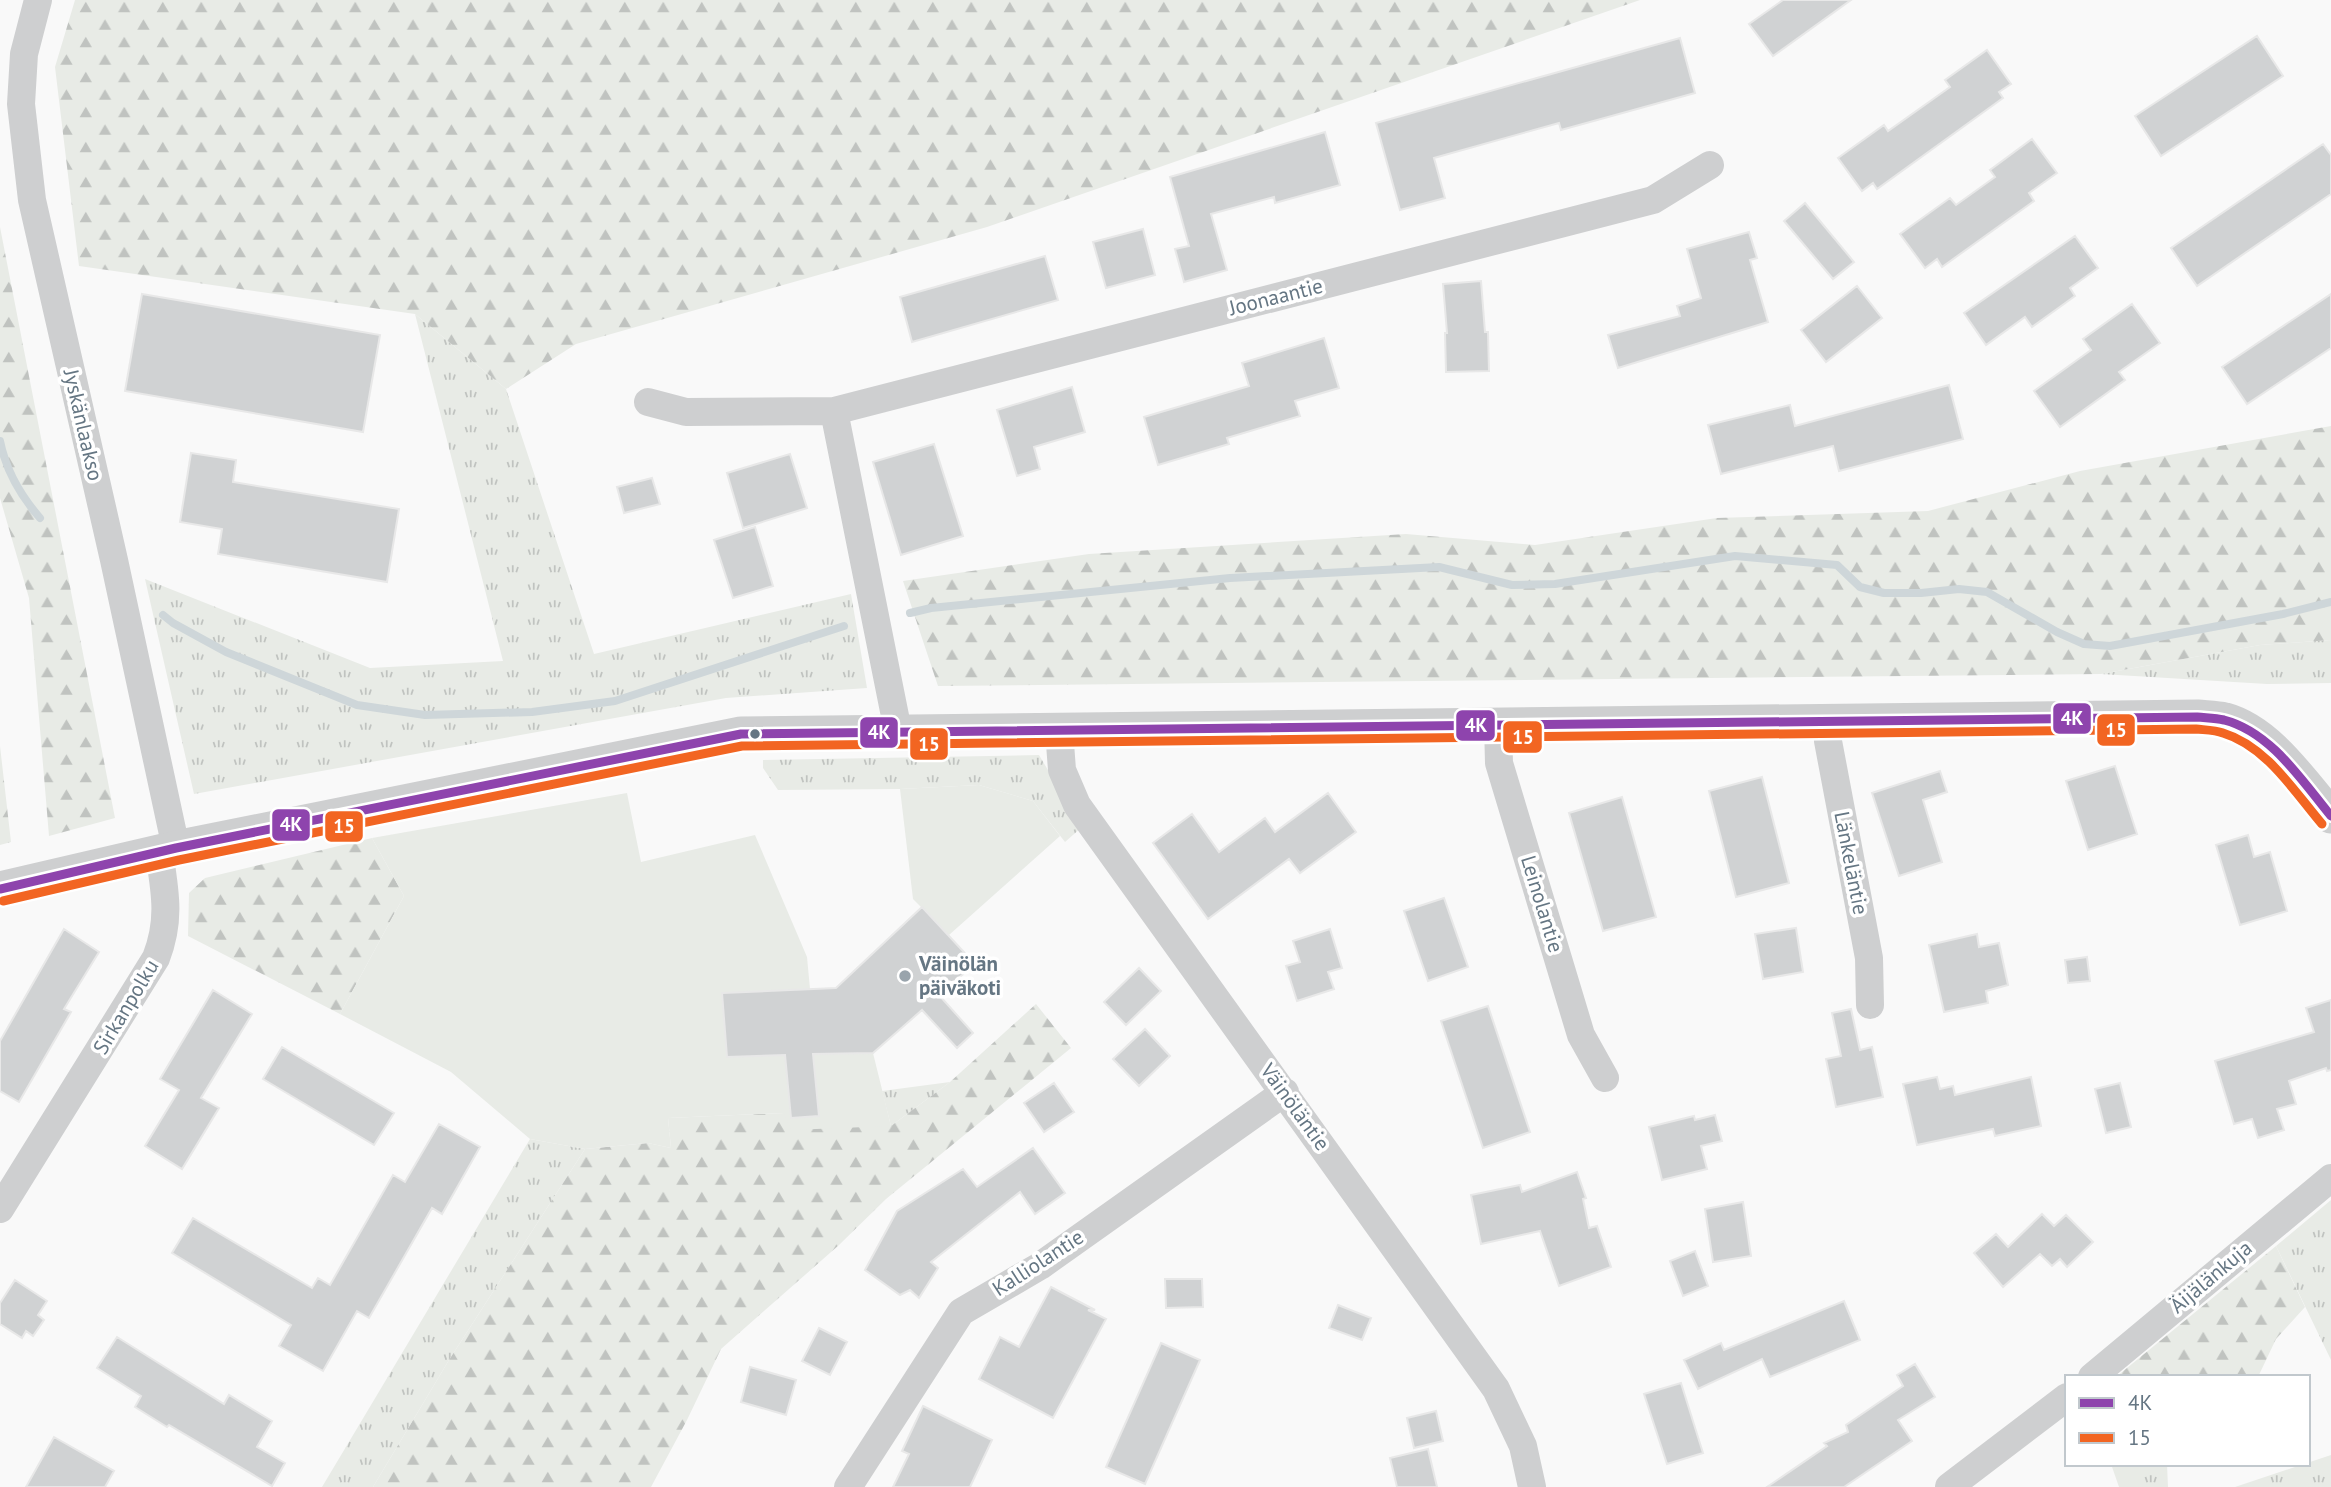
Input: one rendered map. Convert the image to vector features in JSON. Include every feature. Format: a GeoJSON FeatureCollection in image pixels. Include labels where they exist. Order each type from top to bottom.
{"type":"FeatureCollection","features":[{"type":"Feature","properties":{"kind":"street","name":"Jyskänlaakso"},"geometry":{"type":"LineString","coordinates":[[38,0],[24,54],[21,104],[32,200],[114,560],[168,850]]}},
{"type":"Feature","properties":{"kind":"street","name":"Joonaantie"},"geometry":{"type":"LineString","coordinates":[[648,402],[686,412],[834,411],[1653,200],[1710,165]]}},
{"type":"Feature","properties":{"kind":"street"},"geometry":{"type":"LineString","coordinates":[[834,411],[898,731]]}},
{"type":"Feature","properties":{"kind":"street"},"geometry":{"type":"LineString","coordinates":[[0,889],[168,850],[741,734],[2197,717],[2227,721],[2257,737],[2280,756],[2331,817]]}},
{"type":"Feature","properties":{"kind":"street","name":"Länkeläntie"},"geometry":{"type":"LineString","coordinates":[[1827,722],[1828,741],[1869,958],[1870,1005]]}},
{"type":"Feature","properties":{"kind":"street","name":"Leinolantie"},"geometry":{"type":"LineString","coordinates":[[1498,725],[1499,763],[1581,1035],[1605,1078]]}},
{"type":"Feature","properties":{"kind":"street","name":"Väinöläntie"},"geometry":{"type":"LineString","coordinates":[[1059,730],[1062,770],[1077,805],[1496,1389],[1523,1446],[1532,1487]]}},
{"type":"Feature","properties":{"kind":"street","name":"Sirkanpolku"},"geometry":{"type":"LineString","coordinates":[[0,1209],[156,958],[164,938],[167,911],[168,850]]}},
{"type":"Feature","properties":{"kind":"street","name":"Kalliolantie"},"geometry":{"type":"LineString","coordinates":[[848,1487],[961,1312],[1040,1266],[1285,1092]]}},
{"type":"Feature","properties":{"kind":"street","name":"Äijälänkuja"},"geometry":{"type":"LineString","coordinates":[[2094,1375],[2331,1178]]}},
{"type":"Feature","properties":{"kind":"street"},"geometry":{"type":"LineString","coordinates":[[1949,1487],[2065,1399]]}},
{"type":"Feature","properties":{"kind":"green space"},"geometry":{"type":"Polygon","coordinates":[[[75,0],[1640,0],[987,227],[576,344],[506,389],[415,314],[79,266],[55,67],[75,0]]]}},
{"type":"Feature","properties":{"kind":"green space"},"geometry":{"type":"Polygon","coordinates":[[[0,227],[115,818],[49,836],[29,598],[0,498],[0,227]]]}},
{"type":"Feature","properties":{"kind":"green space"},"geometry":{"type":"Polygon","coordinates":[[[415,314],[506,389],[594,654],[851,594],[867,688],[726,698],[194,794],[145,579],[370,668],[503,661],[415,314]]]}},
{"type":"Feature","properties":{"kind":"green space"},"geometry":{"type":"Polygon","coordinates":[[[2331,426],[2331,640],[2260,645],[2101,674],[938,686],[903,581],[1089,554],[1406,534],[1535,545],[1717,518],[1928,511],[2080,471],[2331,426]]]}},
{"type":"Feature","properties":{"kind":"green space"},"geometry":{"type":"Polygon","coordinates":[[[2331,640],[2331,683],[2267,684],[2101,674],[2260,645],[2331,640]]]}},
{"type":"Feature","properties":{"kind":"green space"},"geometry":{"type":"Polygon","coordinates":[[[0,746],[11,842],[0,845],[0,746]]]}},
{"type":"Feature","properties":{"kind":"green space"},"geometry":{"type":"Polygon","coordinates":[[[1039,755],[1082,827],[1065,842],[1033,801],[979,785],[778,790],[763,768],[763,760],[1039,755]]]}},
{"type":"Feature","properties":{"kind":"green space"},"geometry":{"type":"Polygon","coordinates":[[[979,785],[1033,801],[1060,836],[949,935],[913,899],[900,789],[979,785]]]}},
{"type":"Feature","properties":{"kind":"green space"},"geometry":{"type":"Polygon","coordinates":[[[627,793],[641,862],[755,835],[807,957],[810,989],[723,994],[727,1056],[873,1053],[891,1126],[791,1130],[784,1113],[668,1118],[671,1148],[648,1143],[585,1149],[530,1139],[451,1072],[340,1014],[404,896],[372,838],[627,793]]]}},
{"type":"Feature","properties":{"kind":"green space"},"geometry":{"type":"Polygon","coordinates":[[[372,838],[404,896],[340,1014],[188,936],[189,893],[205,878],[372,838]]]}},
{"type":"Feature","properties":{"kind":"green space"},"geometry":{"type":"Polygon","coordinates":[[[1036,1004],[1071,1048],[886,1199],[839,1245],[721,1349],[651,1487],[373,1487],[449,1360],[585,1149],[648,1143],[671,1148],[668,1118],[784,1113],[891,1126],[950,1082],[1036,1004]]]}},
{"type":"Feature","properties":{"kind":"green space"},"geometry":{"type":"Polygon","coordinates":[[[950,1082],[891,1126],[882,1091],[950,1082]]]}},
{"type":"Feature","properties":{"kind":"green space"},"geometry":{"type":"Polygon","coordinates":[[[530,1139],[585,1149],[449,1360],[373,1487],[322,1487],[530,1139]]]}},
{"type":"Feature","properties":{"kind":"green space"},"geometry":{"type":"Polygon","coordinates":[[[2331,1200],[2331,1360],[2276,1246],[2331,1200]]]}},
{"type":"Feature","properties":{"kind":"green space"},"geometry":{"type":"Polygon","coordinates":[[[2276,1246],[2305,1307],[2276,1339],[2259,1375],[2118,1375],[2276,1246]]]}},
{"type":"Feature","properties":{"kind":"green space"},"geometry":{"type":"Polygon","coordinates":[[[2331,1455],[2331,1487],[2235,1487],[2298,1466],[2310,1466],[2310,1462],[2331,1455]]]}},
{"type":"Feature","properties":{"kind":"green space"},"geometry":{"type":"Polygon","coordinates":[[[2112,1466],[2167,1466],[2168,1487],[2119,1487],[2112,1466]]]}},
{"type":"Feature","properties":{"kind":"building"},"geometry":{"type":"Polygon","coordinates":[[[1783,0],[1851,0],[1773,56],[1749,24],[1783,0]]]}},
{"type":"Feature","properties":{"kind":"building"},"geometry":{"type":"Polygon","coordinates":[[[2257,36],[2283,76],[2161,156],[2135,116],[2257,36]]]}},
{"type":"Feature","properties":{"kind":"building"},"geometry":{"type":"Polygon","coordinates":[[[1680,38],[1695,93],[1561,130],[1559,123],[1434,158],[1445,198],[1400,210],[1376,123],[1680,38]]]}},
{"type":"Feature","properties":{"kind":"building"},"geometry":{"type":"Polygon","coordinates":[[[1987,50],[2011,84],[1999,92],[2003,98],[1877,189],[1873,183],[1862,191],[1838,158],[1884,125],[1888,131],[1950,87],[1945,80],[1987,50]]]}},
{"type":"Feature","properties":{"kind":"building"},"geometry":{"type":"Polygon","coordinates":[[[1325,132],[1340,185],[1275,203],[1274,197],[1211,214],[1227,270],[1184,282],[1175,249],[1189,246],[1170,177],[1325,132]]]}},
{"type":"Feature","properties":{"kind":"building"},"geometry":{"type":"Polygon","coordinates":[[[2032,139],[2057,173],[2029,193],[2034,201],[1942,267],[1937,259],[1925,268],[1900,234],[1950,198],[1956,205],[1995,177],[1990,170],[2032,139]]]}},
{"type":"Feature","properties":{"kind":"building"},"geometry":{"type":"Polygon","coordinates":[[[2323,144],[2331,155],[2331,194],[2197,286],[2171,248],[2323,144]]]}},
{"type":"Feature","properties":{"kind":"building"},"geometry":{"type":"Polygon","coordinates":[[[1805,203],[1854,262],[1833,279],[1784,221],[1805,203]]]}},
{"type":"Feature","properties":{"kind":"building"},"geometry":{"type":"Polygon","coordinates":[[[1143,229],[1155,275],[1106,288],[1093,242],[1143,229]]]}},
{"type":"Feature","properties":{"kind":"building"},"geometry":{"type":"Polygon","coordinates":[[[1749,232],[1757,258],[1750,260],[1768,322],[1618,368],[1608,335],[1680,316],[1677,306],[1701,298],[1687,249],[1749,232]]]}},
{"type":"Feature","properties":{"kind":"building"},"geometry":{"type":"Polygon","coordinates":[[[2075,236],[2098,268],[2070,288],[2075,296],[2032,327],[2025,317],[1986,345],[1964,313],[2075,236]]]}},
{"type":"Feature","properties":{"kind":"building"},"geometry":{"type":"Polygon","coordinates":[[[1045,256],[1058,300],[912,342],[900,297],[1045,256]]]}},
{"type":"Feature","properties":{"kind":"building"},"geometry":{"type":"Polygon","coordinates":[[[1481,281],[1485,332],[1488,332],[1489,371],[1446,372],[1447,333],[1443,284],[1481,281]]]}},
{"type":"Feature","properties":{"kind":"building"},"geometry":{"type":"Polygon","coordinates":[[[1857,286],[1882,318],[1826,362],[1801,330],[1857,286]]]}},
{"type":"Feature","properties":{"kind":"building"},"geometry":{"type":"Polygon","coordinates":[[[142,294],[380,335],[363,432],[125,391],[142,294]]]}},
{"type":"Feature","properties":{"kind":"building"},"geometry":{"type":"Polygon","coordinates":[[[2331,294],[2331,348],[2247,404],[2222,367],[2331,294]]]}},
{"type":"Feature","properties":{"kind":"building"},"geometry":{"type":"Polygon","coordinates":[[[2132,304],[2160,343],[2119,372],[2125,380],[2060,427],[2034,391],[2091,350],[2083,339],[2132,304]]]}},
{"type":"Feature","properties":{"kind":"building"},"geometry":{"type":"Polygon","coordinates":[[[1324,338],[1339,388],[1295,401],[1300,416],[1227,438],[1229,444],[1158,465],[1144,417],[1249,386],[1242,363],[1324,338]]]}},
{"type":"Feature","properties":{"kind":"building"},"geometry":{"type":"Polygon","coordinates":[[[1949,385],[1963,439],[1839,471],[1833,446],[1721,474],[1708,425],[1790,405],[1795,426],[1949,385]]]}},
{"type":"Feature","properties":{"kind":"building"},"geometry":{"type":"Polygon","coordinates":[[[1072,387],[1085,432],[1034,447],[1040,469],[1017,476],[997,410],[1072,387]]]}},
{"type":"Feature","properties":{"kind":"building"},"geometry":{"type":"Polygon","coordinates":[[[934,444],[963,536],[901,555],[873,462],[934,444]]]}},
{"type":"Feature","properties":{"kind":"building"},"geometry":{"type":"Polygon","coordinates":[[[191,453],[236,460],[233,482],[399,509],[387,582],[218,554],[222,529],[180,522],[191,453]]]}},
{"type":"Feature","properties":{"kind":"building"},"geometry":{"type":"Polygon","coordinates":[[[790,454],[807,508],[743,528],[727,473],[790,454]]]}},
{"type":"Feature","properties":{"kind":"building"},"geometry":{"type":"Polygon","coordinates":[[[652,478],[660,504],[624,513],[617,487],[652,478]]]}},
{"type":"Feature","properties":{"kind":"building"},"geometry":{"type":"Polygon","coordinates":[[[755,527],[773,586],[733,598],[714,540],[755,527]]]}},
{"type":"Feature","properties":{"kind":"building"},"geometry":{"type":"Polygon","coordinates":[[[2115,766],[2137,834],[2088,850],[2066,781],[2115,766]]]}},
{"type":"Feature","properties":{"kind":"building"},"geometry":{"type":"Polygon","coordinates":[[[1940,771],[1947,792],[1923,800],[1942,862],[1899,876],[1872,793],[1940,771]]]}},
{"type":"Feature","properties":{"kind":"building"},"geometry":{"type":"Polygon","coordinates":[[[1762,777],[1789,883],[1736,897],[1709,791],[1762,777]]]}},
{"type":"Feature","properties":{"kind":"building"},"geometry":{"type":"Polygon","coordinates":[[[1328,793],[1356,832],[1300,873],[1289,859],[1208,919],[1153,843],[1192,814],[1219,852],[1265,818],[1275,832],[1328,793]]]}},
{"type":"Feature","properties":{"kind":"building"},"geometry":{"type":"Polygon","coordinates":[[[1622,797],[1656,917],[1603,931],[1569,813],[1622,797]]]}},
{"type":"Feature","properties":{"kind":"building"},"geometry":{"type":"Polygon","coordinates":[[[2248,835],[2254,857],[2270,852],[2287,911],[2240,925],[2216,845],[2248,835]]]}},
{"type":"Feature","properties":{"kind":"building"},"geometry":{"type":"Polygon","coordinates":[[[1444,898],[1468,967],[1428,981],[1404,911],[1444,898]]]}},
{"type":"Feature","properties":{"kind":"building","name":"Väinölän päiväkoti"},"geometry":{"type":"Polygon","coordinates":[[[922,907],[975,964],[939,995],[973,1033],[957,1048],[922,1010],[873,1053],[813,1054],[819,1116],[791,1118],[785,1055],[727,1057],[722,993],[836,988],[922,907]]]}},
{"type":"Feature","properties":{"kind":"building"},"geometry":{"type":"Polygon","coordinates":[[[1796,928],[1803,972],[1763,979],[1755,934],[1796,928]]]}},
{"type":"Feature","properties":{"kind":"building"},"geometry":{"type":"Polygon","coordinates":[[[64,929],[99,952],[64,1009],[71,1012],[19,1102],[0,1091],[0,1041],[64,929]]]}},
{"type":"Feature","properties":{"kind":"building"},"geometry":{"type":"Polygon","coordinates":[[[1330,929],[1342,968],[1328,972],[1334,989],[1297,1001],[1286,966],[1300,962],[1293,941],[1330,929]]]}},
{"type":"Feature","properties":{"kind":"building"},"geometry":{"type":"Polygon","coordinates":[[[1977,934],[1979,947],[1999,943],[2008,985],[1986,991],[1988,1003],[1944,1012],[1929,945],[1977,934]]]}},
{"type":"Feature","properties":{"kind":"building"},"geometry":{"type":"Polygon","coordinates":[[[2087,957],[2090,981],[2068,983],[2065,960],[2087,957]]]}},
{"type":"Feature","properties":{"kind":"building"},"geometry":{"type":"Polygon","coordinates":[[[1139,968],[1161,991],[1126,1025],[1104,1002],[1139,968]]]}},
{"type":"Feature","properties":{"kind":"building"},"geometry":{"type":"Polygon","coordinates":[[[213,990],[252,1014],[201,1098],[219,1108],[182,1169],[145,1146],[179,1090],[160,1079],[213,990]]]}},
{"type":"Feature","properties":{"kind":"building"},"geometry":{"type":"Polygon","coordinates":[[[2331,1000],[2331,1070],[2327,1071],[2326,1068],[2289,1081],[2296,1104],[2277,1109],[2284,1130],[2258,1138],[2252,1119],[2234,1124],[2215,1061],[2314,1032],[2306,1008],[2331,1000]]]}},
{"type":"Feature","properties":{"kind":"building"},"geometry":{"type":"Polygon","coordinates":[[[1488,1006],[1530,1132],[1483,1148],[1441,1021],[1488,1006]]]}},
{"type":"Feature","properties":{"kind":"building"},"geometry":{"type":"Polygon","coordinates":[[[1851,1009],[1860,1050],[1872,1047],[1883,1097],[1836,1107],[1826,1059],[1841,1056],[1832,1013],[1851,1009]]]}},
{"type":"Feature","properties":{"kind":"building"},"geometry":{"type":"Polygon","coordinates":[[[1145,1029],[1170,1056],[1139,1086],[1113,1059],[1145,1029]]]}},
{"type":"Feature","properties":{"kind":"building"},"geometry":{"type":"Polygon","coordinates":[[[282,1047],[394,1113],[374,1145],[263,1079],[282,1047]]]}},
{"type":"Feature","properties":{"kind":"building"},"geometry":{"type":"Polygon","coordinates":[[[1937,1077],[1940,1089],[1953,1086],[1955,1095],[2031,1077],[2041,1126],[1995,1136],[1993,1129],[1917,1145],[1903,1084],[1937,1077]]]}},
{"type":"Feature","properties":{"kind":"building"},"geometry":{"type":"Polygon","coordinates":[[[1054,1083],[1074,1112],[1044,1132],[1024,1103],[1054,1083]]]}},
{"type":"Feature","properties":{"kind":"building"},"geometry":{"type":"Polygon","coordinates":[[[2120,1083],[2131,1127],[2106,1133],[2095,1089],[2120,1083]]]}},
{"type":"Feature","properties":{"kind":"building"},"geometry":{"type":"Polygon","coordinates":[[[1715,1115],[1722,1141],[1701,1146],[1707,1169],[1662,1180],[1649,1127],[1694,1116],[1695,1120],[1715,1115]]]}},
{"type":"Feature","properties":{"kind":"building"},"geometry":{"type":"Polygon","coordinates":[[[439,1124],[480,1147],[442,1214],[432,1208],[369,1318],[357,1311],[323,1371],[279,1346],[291,1325],[172,1253],[193,1218],[312,1288],[318,1278],[330,1285],[393,1175],[405,1182],[439,1124]]]}},
{"type":"Feature","properties":{"kind":"building"},"geometry":{"type":"Polygon","coordinates":[[[1033,1148],[1065,1193],[1035,1214],[1020,1192],[931,1262],[938,1268],[919,1298],[910,1290],[900,1295],[865,1270],[897,1211],[963,1169],[977,1187],[1033,1148]]]}},
{"type":"Feature","properties":{"kind":"building"},"geometry":{"type":"Polygon","coordinates":[[[1577,1172],[1586,1198],[1583,1199],[1589,1228],[1597,1226],[1611,1267],[1559,1286],[1540,1231],[1481,1244],[1471,1195],[1520,1185],[1522,1192],[1577,1172]]]}},
{"type":"Feature","properties":{"kind":"building"},"geometry":{"type":"Polygon","coordinates":[[[1743,1202],[1751,1256],[1713,1262],[1705,1209],[1743,1202]]]}},
{"type":"Feature","properties":{"kind":"building"},"geometry":{"type":"Polygon","coordinates":[[[2042,1214],[2054,1226],[2066,1215],[2093,1242],[2067,1267],[2060,1259],[2052,1266],[2040,1254],[2003,1287],[1974,1253],[1996,1234],[2008,1247],[2042,1214]]]}},
{"type":"Feature","properties":{"kind":"building"},"geometry":{"type":"Polygon","coordinates":[[[1695,1251],[1708,1286],[1683,1296],[1670,1261],[1695,1251]]]}},
{"type":"Feature","properties":{"kind":"building"},"geometry":{"type":"Polygon","coordinates":[[[1165,1279],[1202,1279],[1203,1307],[1166,1308],[1165,1279]]]}},
{"type":"Feature","properties":{"kind":"building"},"geometry":{"type":"Polygon","coordinates":[[[15,1280],[47,1301],[38,1315],[44,1320],[33,1336],[26,1331],[22,1338],[0,1324],[0,1303],[15,1280]]]}},
{"type":"Feature","properties":{"kind":"building"},"geometry":{"type":"Polygon","coordinates":[[[1051,1287],[1095,1310],[1088,1310],[1106,1319],[1053,1418],[979,1379],[1000,1337],[1019,1347],[1051,1287]]]}},
{"type":"Feature","properties":{"kind":"building"},"geometry":{"type":"Polygon","coordinates":[[[1844,1301],[1860,1340],[1770,1377],[1762,1359],[1698,1389],[1684,1360],[1721,1343],[1724,1350],[1844,1301]]]}},
{"type":"Feature","properties":{"kind":"building"},"geometry":{"type":"Polygon","coordinates":[[[1338,1305],[1371,1318],[1362,1340],[1329,1328],[1338,1305]]]}},
{"type":"Feature","properties":{"kind":"building"},"geometry":{"type":"Polygon","coordinates":[[[819,1328],[847,1342],[830,1375],[802,1361],[819,1328]]]}},
{"type":"Feature","properties":{"kind":"building"},"geometry":{"type":"Polygon","coordinates":[[[117,1337],[224,1404],[229,1395],[272,1421],[257,1447],[285,1463],[272,1486],[135,1407],[141,1396],[97,1368],[117,1337]]]}},
{"type":"Feature","properties":{"kind":"building"},"geometry":{"type":"Polygon","coordinates":[[[1161,1343],[1200,1360],[1145,1484],[1106,1467],[1161,1343]]]}},
{"type":"Feature","properties":{"kind":"building"},"geometry":{"type":"Polygon","coordinates":[[[1915,1364],[1935,1397],[1898,1420],[1912,1441],[1844,1487],[1767,1487],[1827,1446],[1824,1443],[1848,1432],[1846,1425],[1903,1386],[1897,1375],[1915,1364]]]}},
{"type":"Feature","properties":{"kind":"building"},"geometry":{"type":"Polygon","coordinates":[[[750,1367],[796,1380],[786,1415],[741,1402],[750,1367]]]}},
{"type":"Feature","properties":{"kind":"building"},"geometry":{"type":"Polygon","coordinates":[[[1681,1383],[1703,1453],[1667,1464],[1644,1394],[1681,1383]]]}},
{"type":"Feature","properties":{"kind":"building"},"geometry":{"type":"Polygon","coordinates":[[[923,1406],[992,1440],[970,1487],[893,1487],[909,1454],[902,1451],[923,1406]]]}},
{"type":"Feature","properties":{"kind":"building"},"geometry":{"type":"Polygon","coordinates":[[[1436,1411],[1443,1441],[1414,1448],[1407,1418],[1436,1411]]]}},
{"type":"Feature","properties":{"kind":"building"},"geometry":{"type":"Polygon","coordinates":[[[54,1437],[114,1471],[105,1487],[26,1487],[54,1437]]]}},
{"type":"Feature","properties":{"kind":"building"},"geometry":{"type":"Polygon","coordinates":[[[1428,1449],[1437,1487],[1397,1487],[1390,1458],[1428,1449]]]}},
{"type":"Feature","properties":{"kind":"waterway"},"geometry":{"type":"LineString","coordinates":[[0,441],[15,482],[40,518]]}},
{"type":"Feature","properties":{"kind":"waterway"},"geometry":{"type":"LineString","coordinates":[[910,613],[931,608],[1230,578],[1439,567],[1512,585],[1555,584],[1735,556],[1837,565],[1860,587],[1884,593],[1959,589],[1987,592],[2057,632],[2084,644],[2110,646],[2283,614],[2331,602]]}},
{"type":"Feature","properties":{"kind":"waterway"},"geometry":{"type":"LineString","coordinates":[[163,615],[226,652],[357,705],[425,715],[532,712],[615,701],[844,626]]}},
{"type":"Feature","properties":{"kind":"transit line","name":"4K"},"geometry":{"type":"LineString","coordinates":[[0,889],[176,848],[741,734],[2197,717],[2224,720],[2241,726],[2271,746],[2297,773],[2331,816]]}},
{"type":"Feature","properties":{"kind":"transit line","name":"15"},"geometry":{"type":"LineString","coordinates":[[3,901],[179,860],[742,746],[2196,729],[2223,733],[2253,748],[2290,784],[2322,824]]}},
{"type":"Feature","properties":{"kind":"place","name":"Väinölän päiväkoti"},"geometry":{"type":"Point","coordinates":[905,976]}}]}
